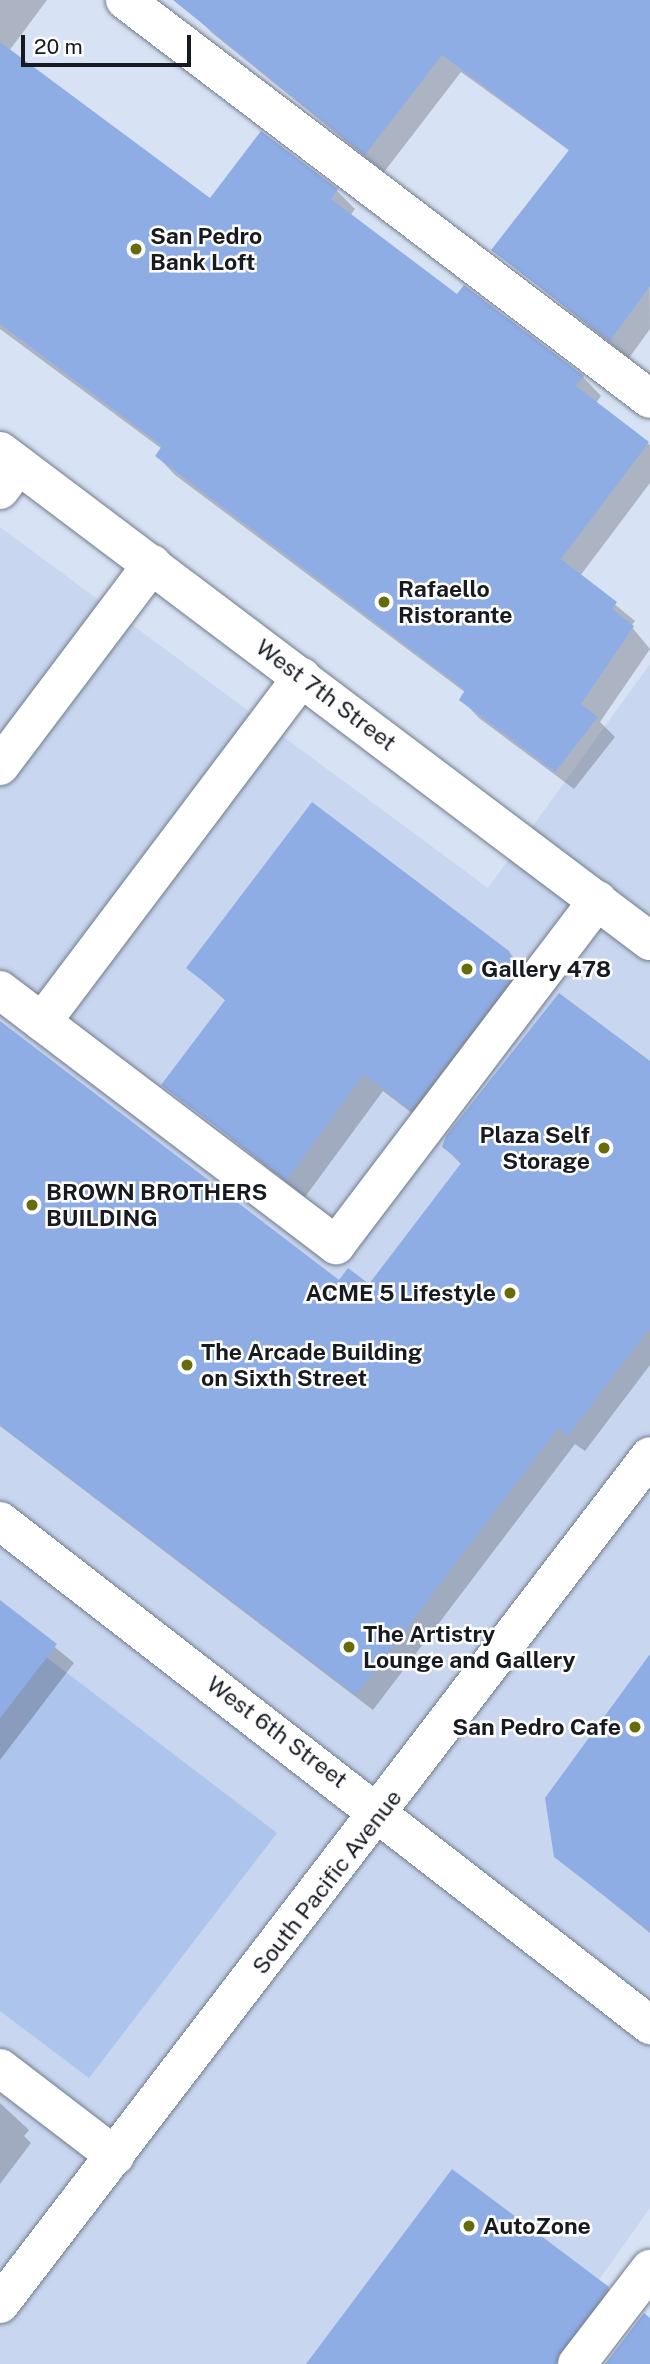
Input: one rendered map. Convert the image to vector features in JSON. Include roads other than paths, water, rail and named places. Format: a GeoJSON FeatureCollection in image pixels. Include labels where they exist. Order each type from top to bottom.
{"type":"FeatureCollection","features":[{"type":"Feature","properties":{"kind":"main road"},"geometry":{"type":"LineString","coordinates":[[125,0],[650,399]]}},
{"type":"Feature","properties":{"kind":"main road","name":"West 7th Street"},"geometry":{"type":"LineString","coordinates":[[6,469],[152,564],[650,941]]}},
{"type":"Feature","properties":{"kind":"main road"},"geometry":{"type":"LineString","coordinates":[[0,766],[152,564]]}},
{"type":"Feature","properties":{"kind":"main road"},"geometry":{"type":"LineString","coordinates":[[42,1022],[302,677]]}},
{"type":"Feature","properties":{"kind":"main road"},"geometry":{"type":"LineString","coordinates":[[0,990],[336,1245],[598,900]]}},
{"type":"Feature","properties":{"kind":"main road","name":"South Pacific Avenue"},"geometry":{"type":"LineString","coordinates":[[0,2304],[382,1812],[650,1455]]}},
{"type":"Feature","properties":{"kind":"main road","name":"West 6th Street"},"geometry":{"type":"LineString","coordinates":[[0,1521],[382,1812],[650,2025]]}},
{"type":"Feature","properties":{"kind":"main road"},"geometry":{"type":"LineString","coordinates":[[0,2068],[115,2156]]}},
{"type":"Feature","properties":{"kind":"main road"},"geometry":{"type":"LineString","coordinates":[[577,2364],[650,2269]]}},
{"type":"Feature","properties":{"kind":"place","name":"San Pedro Bank Loft"},"geometry":{"type":"Point","coordinates":[136,249]}},
{"type":"Feature","properties":{"kind":"place","name":"Rafaello Ristorante"},"geometry":{"type":"Point","coordinates":[384,602]}},
{"type":"Feature","properties":{"kind":"place","name":"Gallery 478"},"geometry":{"type":"Point","coordinates":[467,969]}},
{"type":"Feature","properties":{"kind":"place","name":"Plaza Self Storage"},"geometry":{"type":"Point","coordinates":[604,1148]}},
{"type":"Feature","properties":{"kind":"place","name":"BROWN BROTHERS BUILDING"},"geometry":{"type":"Point","coordinates":[32,1205]}},
{"type":"Feature","properties":{"kind":"place","name":"ACME 5 Lifestyle"},"geometry":{"type":"Point","coordinates":[510,1293]}},
{"type":"Feature","properties":{"kind":"place","name":"The Arcade Building on Sixth Street"},"geometry":{"type":"Point","coordinates":[187,1365]}},
{"type":"Feature","properties":{"kind":"place","name":"The Artistry Lounge and Gallery"},"geometry":{"type":"Point","coordinates":[349,1647]}},
{"type":"Feature","properties":{"kind":"place","name":"San Pedro Cafe"},"geometry":{"type":"Point","coordinates":[635,1727]}},
{"type":"Feature","properties":{"kind":"place","name":"AutoZone"},"geometry":{"type":"Point","coordinates":[469,2226]}}]}
